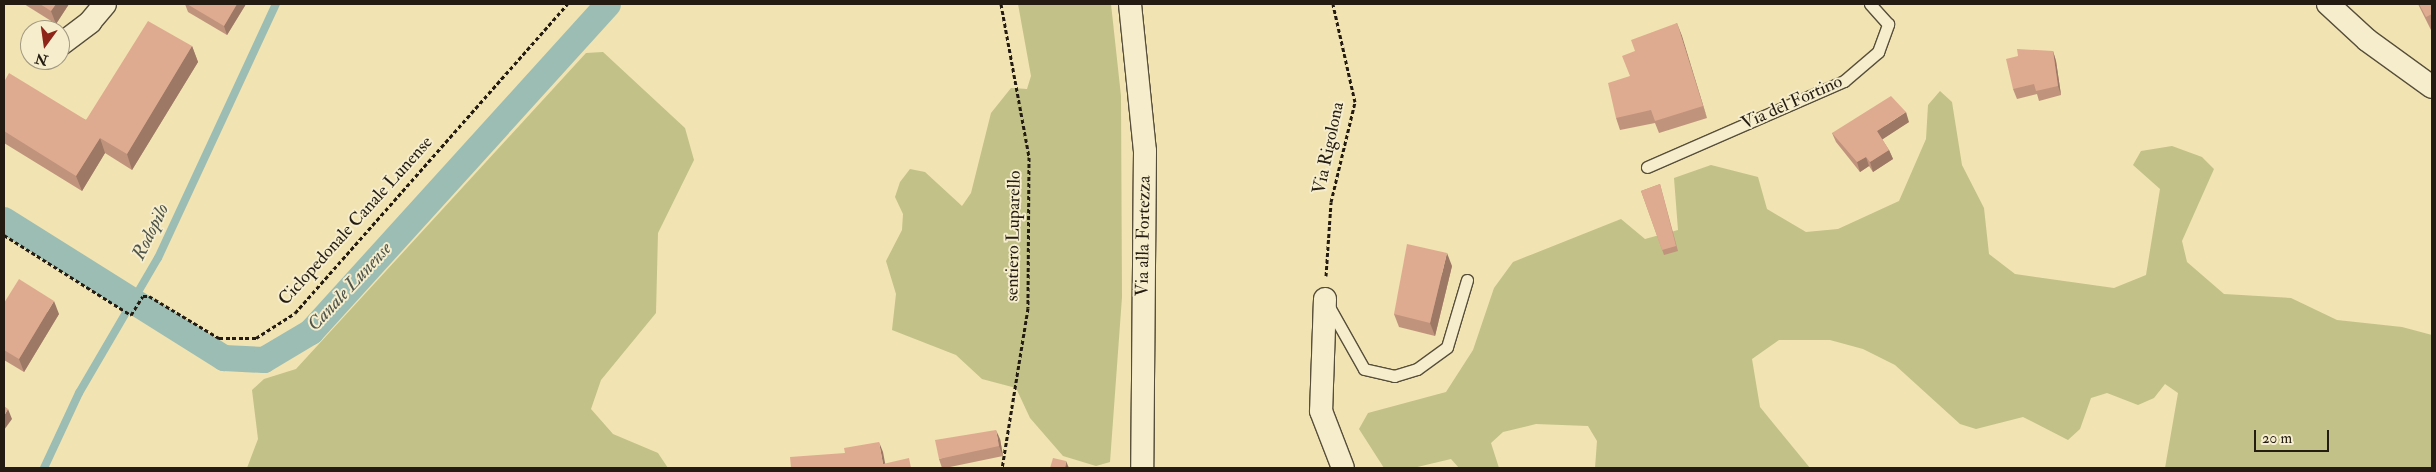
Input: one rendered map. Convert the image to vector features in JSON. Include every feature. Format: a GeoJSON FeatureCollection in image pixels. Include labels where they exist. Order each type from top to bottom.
{"type":"FeatureCollection","features":[{"type":"Feature","properties":{"kind":"street"},"geometry":{"type":"LineString","coordinates":[[70,37],[90,22],[105,4]]}},
{"type":"Feature","properties":{"kind":"street","name":"Via alla Fortezza"},"geometry":{"type":"LineString","coordinates":[[1130,4],[1145,151],[1142,468]]}},
{"type":"Feature","properties":{"kind":"street"},"geometry":{"type":"LineString","coordinates":[[2328,4],[2366,40],[2432,88]]}},
{"type":"Feature","properties":{"kind":"street"},"geometry":{"type":"LineString","coordinates":[[1325,299],[1321,411],[1343,468]]}},
{"type":"Feature","properties":{"kind":"lane","name":"Via del Fortino"},"geometry":{"type":"LineString","coordinates":[[1647,167],[1844,81],[1878,52],[1888,24],[1870,4]]}},
{"type":"Feature","properties":{"kind":"lane"},"geometry":{"type":"LineString","coordinates":[[1325,299],[1364,369],[1394,376],[1417,369],[1447,347],[1467,280]]}},
{"type":"Feature","properties":{"kind":"path","name":"Ciclopedonale Canale Lunense"},"geometry":{"type":"LineString","coordinates":[[4,235],[131,315],[143,296],[149,296],[219,338],[256,338],[295,313],[567,4]]}},
{"type":"Feature","properties":{"kind":"path","name":"sentiero Luparello"},"geometry":{"type":"LineString","coordinates":[[1001,4],[1029,157],[1028,308],[1002,468]]}},
{"type":"Feature","properties":{"kind":"path","name":"Via Rigolona"},"geometry":{"type":"LineString","coordinates":[[1325,299],[1331,202],[1355,102],[1333,4]]}},
{"type":"Feature","properties":{"kind":"green space"},"geometry":{"type":"Polygon","coordinates":[[[1018,4],[1111,4],[1121,96],[1122,297],[1110,462],[1096,466],[1063,456],[1030,418],[1016,388],[982,379],[956,355],[892,330],[896,294],[886,261],[902,230],[903,214],[895,197],[900,182],[910,169],[925,172],[962,206],[971,193],[991,113],[1011,88],[1027,89],[1031,76],[1018,4]]]}},
{"type":"Feature","properties":{"kind":"green space"},"geometry":{"type":"Polygon","coordinates":[[[603,52],[685,128],[694,160],[658,233],[656,313],[601,380],[591,409],[613,434],[658,453],[668,468],[247,468],[258,439],[252,390],[264,379],[296,369],[586,53],[603,52]]]}},
{"type":"Feature","properties":{"kind":"green space"},"geometry":{"type":"Polygon","coordinates":[[[1940,91],[1952,102],[1962,165],[1984,208],[1989,254],[2015,274],[2114,288],[2146,275],[2160,189],[2133,165],[2141,151],[2172,146],[2202,157],[2214,169],[2182,241],[2187,262],[2224,294],[2291,298],[2337,320],[2402,327],[2432,335],[2432,468],[2165,468],[2178,393],[2165,384],[2154,398],[2138,405],[2107,393],[2091,398],[2080,429],[2068,440],[2023,417],[1976,429],[1960,424],[1895,365],[1863,349],[1830,340],[1779,340],[1752,359],[1760,407],[1810,468],[1595,468],[1597,441],[1588,426],[1536,424],[1503,432],[1491,443],[1499,468],[1459,468],[1451,459],[1413,468],[1384,468],[1359,429],[1368,413],[1446,392],[1473,350],[1494,288],[1513,262],[1621,219],[1645,239],[1678,230],[1674,178],[1711,165],[1758,177],[1767,209],[1806,232],[1838,229],[1899,201],[1926,139],[1928,105],[1940,91]]]}},
{"type":"Feature","properties":{"kind":"building"},"geometry":{"type":"Polygon","coordinates":[[[40,4],[56,4],[51,11],[40,4]]]}},
{"type":"Feature","properties":{"kind":"building"},"geometry":{"type":"Polygon","coordinates":[[[187,4],[237,4],[224,26],[187,4]]]}},
{"type":"Feature","properties":{"kind":"building"},"geometry":{"type":"Polygon","coordinates":[[[2419,4],[2432,4],[2432,14],[2426,17],[2419,4]]]}},
{"type":"Feature","properties":{"kind":"building"},"geometry":{"type":"Polygon","coordinates":[[[148,21],[192,46],[127,154],[100,138],[76,176],[4,131],[4,82],[9,73],[86,120],[148,21]]]}},
{"type":"Feature","properties":{"kind":"building"},"geometry":{"type":"Polygon","coordinates":[[[1677,23],[1703,106],[1655,121],[1651,110],[1616,118],[1608,83],[1630,76],[1622,56],[1635,51],[1631,40],[1677,23]]]}},
{"type":"Feature","properties":{"kind":"building"},"geometry":{"type":"Polygon","coordinates":[[[2017,49],[2053,51],[2058,86],[2036,91],[2034,84],[2013,89],[2006,59],[2018,56],[2017,49]]]}},
{"type":"Feature","properties":{"kind":"building"},"geometry":{"type":"Polygon","coordinates":[[[1891,96],[1906,112],[1877,131],[1889,150],[1870,162],[1866,157],[1857,162],[1832,133],[1891,96]]]}},
{"type":"Feature","properties":{"kind":"building"},"geometry":{"type":"Polygon","coordinates":[[[1660,184],[1676,246],[1662,250],[1641,191],[1660,184]]]}},
{"type":"Feature","properties":{"kind":"building"},"geometry":{"type":"Polygon","coordinates":[[[1407,244],[1447,253],[1430,323],[1394,314],[1407,244]]]}},
{"type":"Feature","properties":{"kind":"building"},"geometry":{"type":"Polygon","coordinates":[[[19,279],[54,301],[19,359],[4,350],[4,303],[19,279]]]}},
{"type":"Feature","properties":{"kind":"building"},"geometry":{"type":"Polygon","coordinates":[[[4,406],[8,409],[4,416],[4,406]]]}},
{"type":"Feature","properties":{"kind":"building"},"geometry":{"type":"Polygon","coordinates":[[[996,430],[999,446],[939,459],[935,440],[996,430]]]}},
{"type":"Feature","properties":{"kind":"building"},"geometry":{"type":"Polygon","coordinates":[[[879,442],[883,464],[909,458],[911,468],[791,468],[790,457],[845,453],[844,448],[879,442]]]}},
{"type":"Feature","properties":{"kind":"building"},"geometry":{"type":"Polygon","coordinates":[[[1053,458],[1066,461],[1065,468],[1050,468],[1053,458]]]}},
{"type":"Feature","properties":{"kind":"waterway","name":"Rodopilo"},"geometry":{"type":"LineString","coordinates":[[44,468],[79,393],[158,258],[276,4]]}},
{"type":"Feature","properties":{"kind":"waterway","name":"Canale Lunense"},"geometry":{"type":"LineString","coordinates":[[4,220],[224,358],[264,360],[311,332],[608,4]]}}]}
